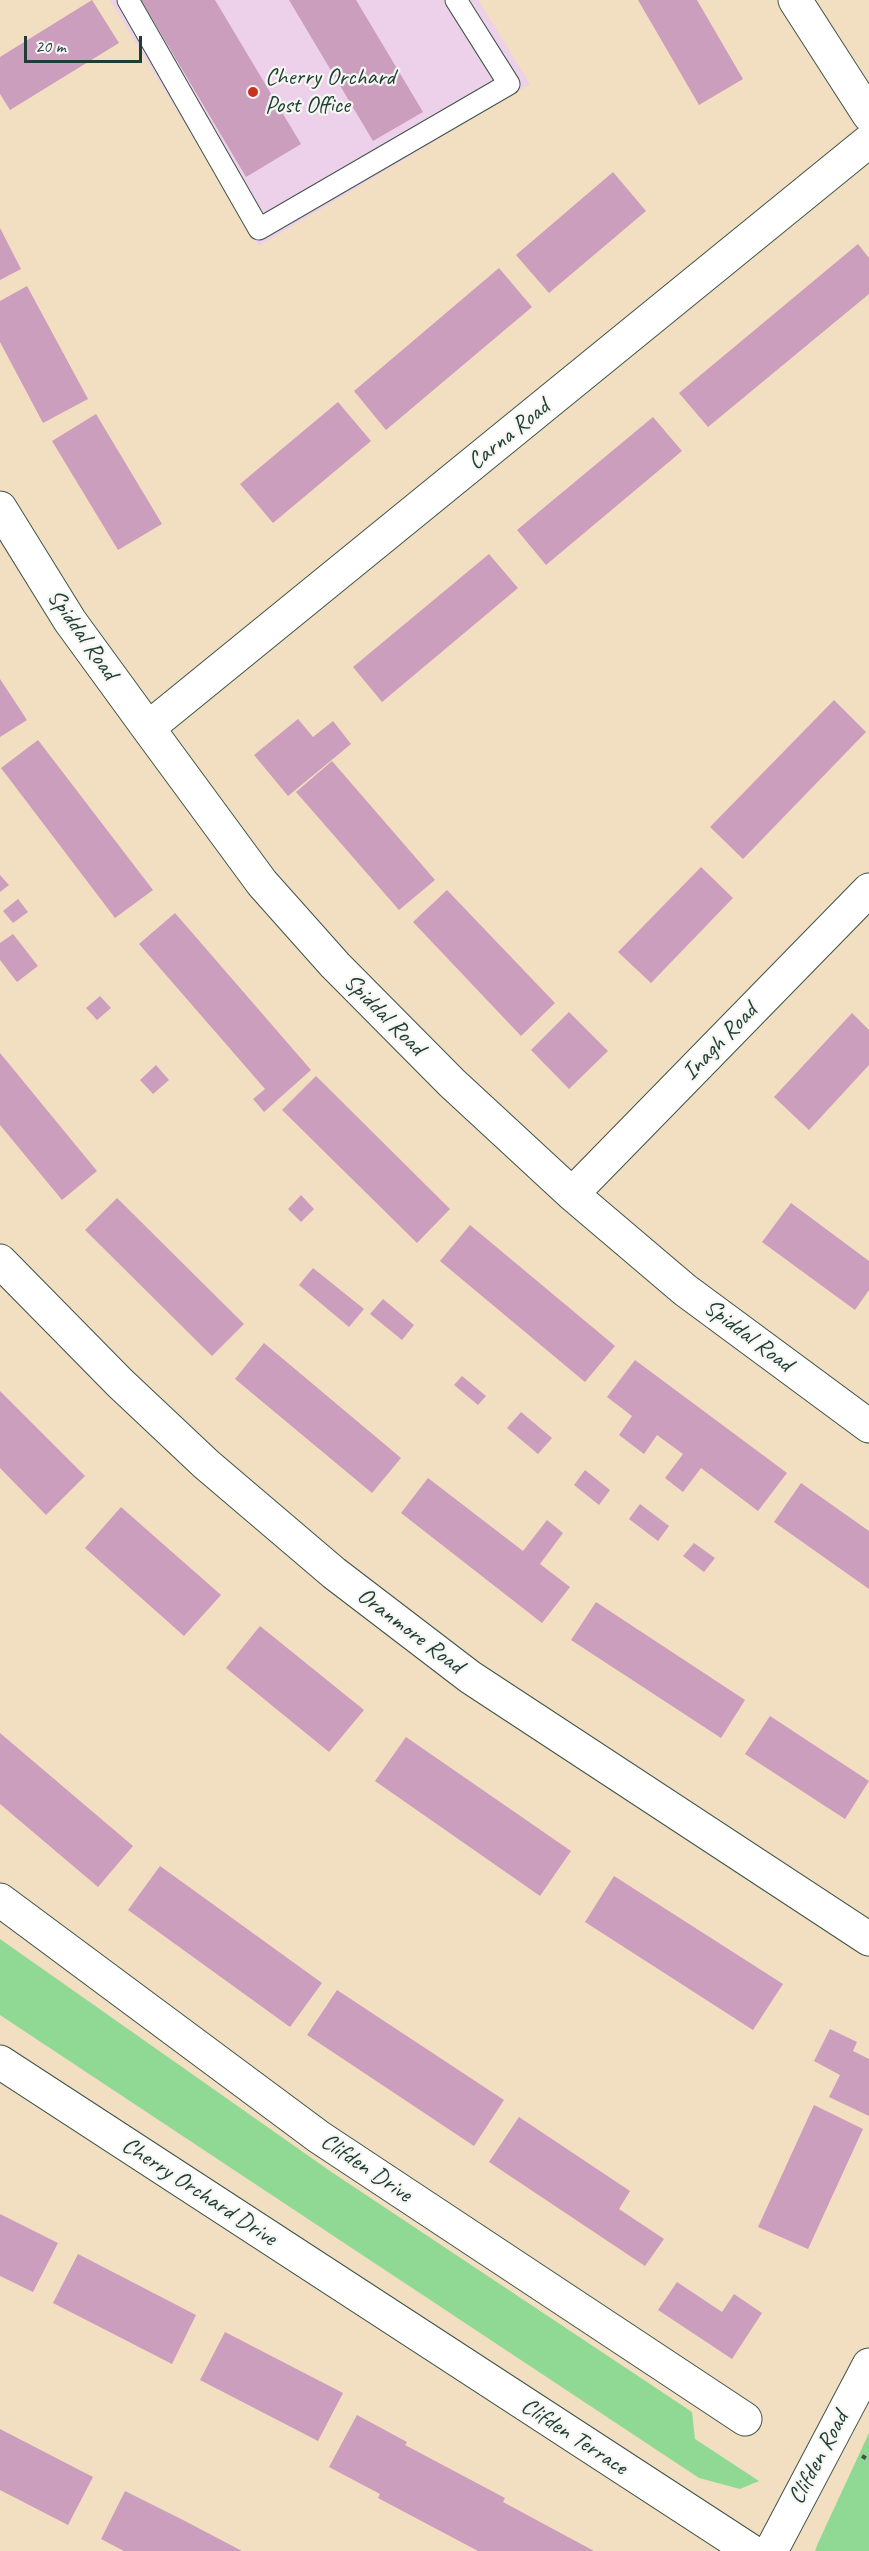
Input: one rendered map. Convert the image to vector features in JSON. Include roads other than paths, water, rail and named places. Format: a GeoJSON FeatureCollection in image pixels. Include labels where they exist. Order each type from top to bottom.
{"type":"FeatureCollection","features":[{"type":"Feature","properties":{"kind":"street"},"geometry":{"type":"LineString","coordinates":[[795,0],[869,115]]}},
{"type":"Feature","properties":{"kind":"street","name":"Carna Road"},"geometry":{"type":"LineString","coordinates":[[148,728],[869,141]]}},
{"type":"Feature","properties":{"kind":"street","name":"Spiddal Road"},"geometry":{"type":"LineString","coordinates":[[0,508],[70,621],[148,728],[262,883],[335,965],[452,1083],[572,1194],[685,1290],[869,1426]]}},
{"type":"Feature","properties":{"kind":"street","name":"Inagh Road"},"geometry":{"type":"LineString","coordinates":[[572,1194],[869,890]]}},
{"type":"Feature","properties":{"kind":"street","name":"Oranmore Road"},"geometry":{"type":"LineString","coordinates":[[0,1261],[112,1375],[206,1464],[334,1573],[470,1677],[869,1939]]}},
{"type":"Feature","properties":{"kind":"street","name":"Clifden Drive"},"geometry":{"type":"LineString","coordinates":[[0,1900],[318,2137],[745,2419]]}},
{"type":"Feature","properties":{"kind":"street","name":"Cherry Orchard Drive"},"geometry":{"type":"LineString","coordinates":[[0,2061],[398,2322]]}},
{"type":"Feature","properties":{"kind":"street","name":"Clifden Terrace"},"geometry":{"type":"LineString","coordinates":[[398,2322],[751,2551]]}},
{"type":"Feature","properties":{"kind":"street","name":"Clifden Road"},"geometry":{"type":"LineString","coordinates":[[771,2551],[869,2365]]}},
{"type":"Feature","properties":{"kind":"lane"},"geometry":{"type":"LineString","coordinates":[[128,0],[259,229],[508,84],[456,0]]}},
{"type":"Feature","properties":{"kind":"place","name":"Cherry Orchard Post Office"},"geometry":{"type":"Point","coordinates":[253,92]}}]}
